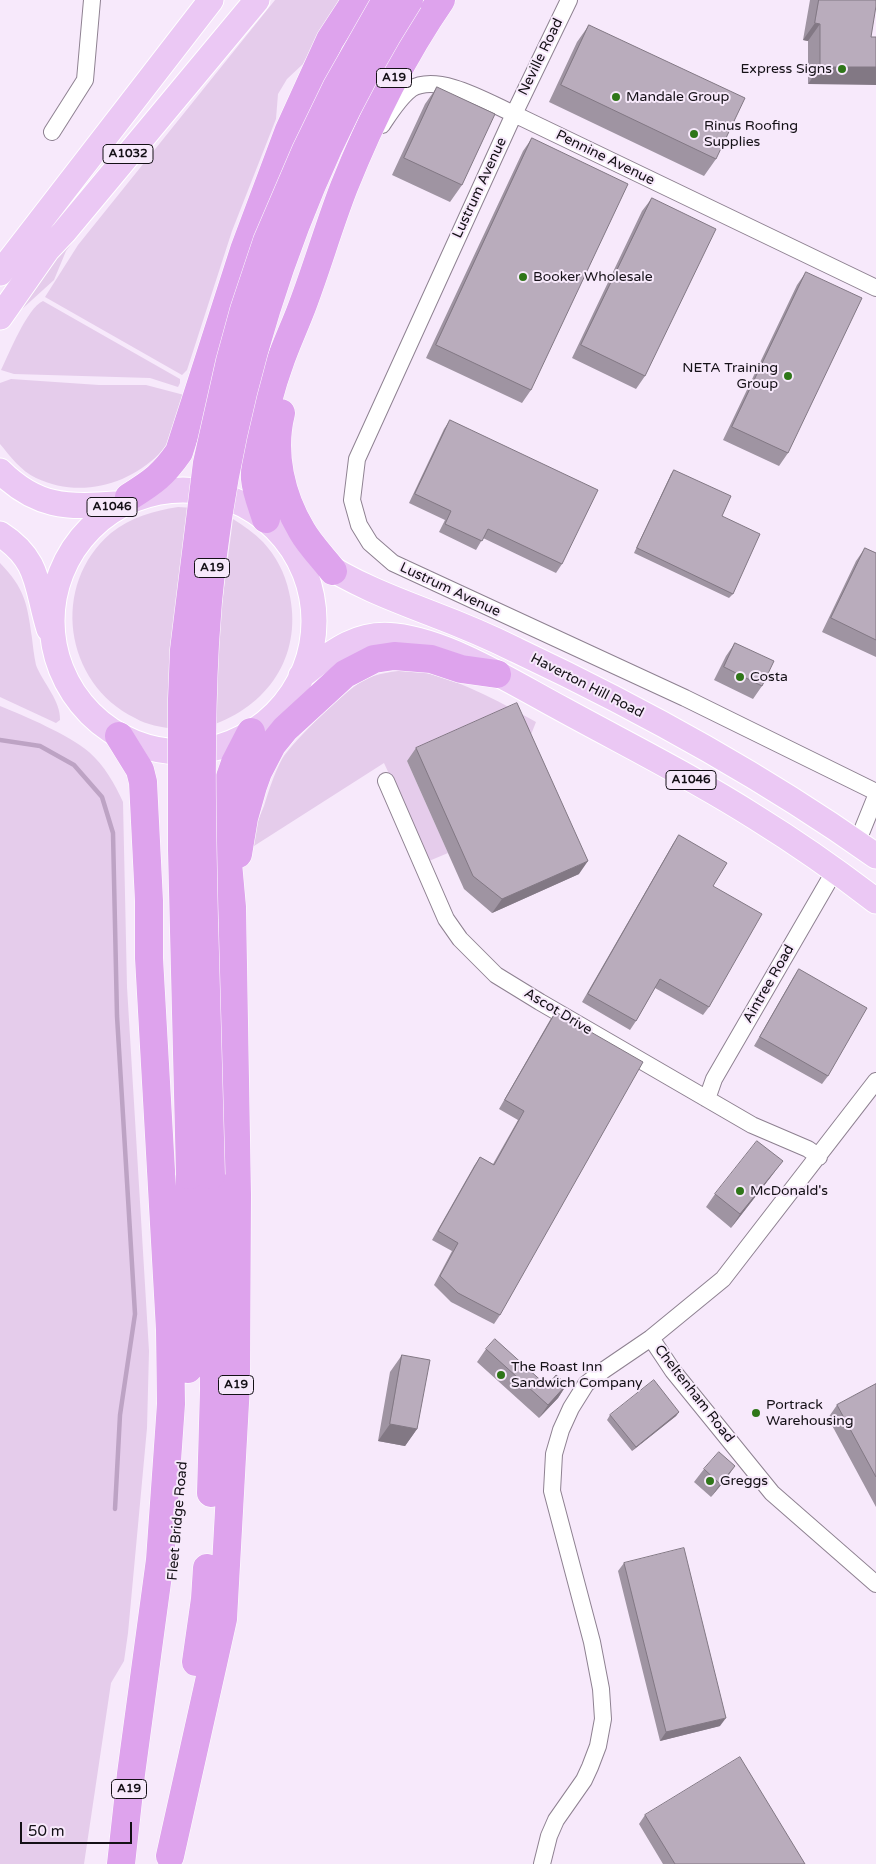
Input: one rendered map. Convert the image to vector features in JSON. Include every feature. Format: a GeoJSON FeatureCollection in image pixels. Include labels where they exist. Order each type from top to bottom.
{"type":"FeatureCollection","features":[{"type":"Feature","properties":{"kind":"highway"},"geometry":{"type":"LineString","coordinates":[[122,500],[155,481],[167,469],[179,452],[244,250],[289,130],[330,40],[356,0]]}},
{"type":"Feature","properties":{"kind":"highway","name":"A19"},"geometry":{"type":"LineString","coordinates":[[170,1860],[205,1599],[212,1482],[214,1389],[182,850],[182,699],[185,640],[206,463],[244,310],[267,241],[306,150],[336,88],[386,0]]}},
{"type":"Feature","properties":{"kind":"highway","name":"A19"},"geometry":{"type":"LineString","coordinates":[[201,1174],[201,765],[205,642],[211,573],[226,469],[251,364],[288,247],[325,157],[354,97],[393,26],[410,0]]}},
{"type":"Feature","properties":{"kind":"highway","name":"A19"},"geometry":{"type":"LineString","coordinates":[[266,519],[255,479],[258,449],[278,366],[301,310],[338,204],[356,161],[388,90],[441,0]]}},
{"type":"Feature","properties":{"kind":"highway"},"geometry":{"type":"LineString","coordinates":[[301,310],[290,371],[278,421],[277,460],[288,506],[303,533],[333,571]]}},
{"type":"Feature","properties":{"kind":"highway","name":"A1046"},"geometry":{"type":"LineString","coordinates":[[232,908],[240,838],[258,772],[272,745],[285,729],[345,674],[374,659],[394,656],[431,659],[461,669],[497,674]]}},
{"type":"Feature","properties":{"kind":"highway","name":"A19"},"geometry":{"type":"LineString","coordinates":[[170,1860],[223,1618],[236,1386],[237,1195],[232,908],[225,807],[229,780],[235,763],[252,732]]}},
{"type":"Feature","properties":{"kind":"highway","name":"A19"},"geometry":{"type":"LineString","coordinates":[[119,736],[140,770],[144,803],[149,901],[149,958],[170,1330],[171,1404],[160,1560],[131,1774],[121,1864]]}},
{"type":"Feature","properties":{"kind":"highway","name":"Fleet Bridge Road"},"geometry":{"type":"LineString","coordinates":[[131,1864],[148,1768],[172,1595],[180,1518],[188,1401],[190,1291],[201,1174]]}},
{"type":"Feature","properties":{"kind":"main road","name":"A1032"},"geometry":{"type":"LineString","coordinates":[[0,274],[211,0]]}},
{"type":"Feature","properties":{"kind":"main road","name":"A1032"},"geometry":{"type":"LineString","coordinates":[[0,316],[47,250],[257,0]]}},
{"type":"Feature","properties":{"kind":"main road","name":"A1046"},"geometry":{"type":"LineString","coordinates":[[0,471],[24,492],[46,502],[70,506],[122,500],[158,491],[186,488],[220,495],[266,519],[287,538],[301,561],[312,602],[312,644],[301,676]]}},
{"type":"Feature","properties":{"kind":"main road","name":"A1046"},"geometry":{"type":"LineString","coordinates":[[55,646],[60,583],[68,564],[82,541],[122,500]]}},
{"type":"Feature","properties":{"kind":"main road","name":"A1046"},"geometry":{"type":"LineString","coordinates":[[0,534],[14,543],[28,561],[39,583],[43,609],[62,672],[72,691],[102,724],[142,749],[156,753],[196,756],[220,749],[252,732],[280,704],[301,676],[340,647],[368,637],[395,636],[438,645],[497,674],[668,766],[754,816],[835,870],[876,901]]}},
{"type":"Feature","properties":{"kind":"main road","name":"Haverton Hill Road"},"geometry":{"type":"LineString","coordinates":[[287,538],[333,571],[386,596],[456,623],[516,650],[660,722],[769,785],[867,849]]}},
{"type":"Feature","properties":{"kind":"street"},"geometry":{"type":"LineString","coordinates":[[52,132],[85,80],[92,0]]}},
{"type":"Feature","properties":{"kind":"street","name":"Neville Road"},"geometry":{"type":"LineString","coordinates":[[514,114],[569,0]]}},
{"type":"Feature","properties":{"kind":"street","name":"Pennine Avenue"},"geometry":{"type":"LineString","coordinates":[[356,161],[403,96],[413,88],[431,84],[444,85],[514,114],[876,288]]}},
{"type":"Feature","properties":{"kind":"street","name":"Lustrum Avenue"},"geometry":{"type":"LineString","coordinates":[[514,114],[356,459],[352,500],[359,525],[370,543],[393,563],[685,698],[876,792]]}},
{"type":"Feature","properties":{"kind":"street","name":"Ascot Drive"},"geometry":{"type":"LineString","coordinates":[[386,781],[446,919],[460,939],[496,975],[752,1125],[808,1149],[819,1157]]}},
{"type":"Feature","properties":{"kind":"street"},"geometry":{"type":"LineString","coordinates":[[867,849],[876,796]]}},
{"type":"Feature","properties":{"kind":"street","name":"Aintree Road"},"geometry":{"type":"LineString","coordinates":[[707,1099],[714,1079],[835,870]]}},
{"type":"Feature","properties":{"kind":"street","name":"Cheltenham Road"},"geometry":{"type":"LineString","coordinates":[[876,1081],[723,1279],[651,1338],[674,1371],[772,1493],[876,1584]]}},
{"type":"Feature","properties":{"kind":"street"},"geometry":{"type":"LineString","coordinates":[[542,1864],[549,1836],[556,1820],[584,1780],[590,1767],[598,1746],[602,1720],[601,1689],[592,1642],[552,1492],[554,1454],[561,1430],[571,1408],[586,1384],[651,1338]]}},
{"type":"Feature","properties":{"kind":"shaded area"},"geometry":{"type":"Polygon","coordinates":[[[275,0],[339,0],[303,64],[287,79],[278,94],[276,119],[232,231],[187,370],[182,375],[45,297],[78,245],[275,0]]]}},
{"type":"Feature","properties":{"kind":"shaded area"},"geometry":{"type":"Polygon","coordinates":[[[100,205],[66,251],[54,280],[22,309],[45,269],[100,205]]]}},
{"type":"Feature","properties":{"kind":"shaded area"},"geometry":{"type":"Polygon","coordinates":[[[43,301],[180,379],[178,387],[150,378],[14,374],[1,370],[31,312],[43,301]]]}},
{"type":"Feature","properties":{"kind":"shaded area"},"geometry":{"type":"Polygon","coordinates":[[[11,379],[99,385],[146,385],[188,396],[169,441],[159,454],[146,465],[117,481],[101,486],[85,488],[68,487],[52,484],[31,475],[16,463],[0,444],[0,383],[11,379]]]}},
{"type":"Feature","properties":{"kind":"shaded area"},"geometry":{"type":"Polygon","coordinates":[[[178,507],[194,508],[175,729],[149,724],[135,718],[111,702],[93,682],[80,658],[74,632],[73,605],[79,579],[92,554],[111,533],[119,527],[143,516],[178,507]]]}},
{"type":"Feature","properties":{"kind":"shaded area"},"geometry":{"type":"Polygon","coordinates":[[[233,519],[263,542],[279,565],[289,592],[292,614],[291,635],[287,654],[279,672],[267,689],[253,703],[235,715],[215,724],[219,627],[233,519]]]}},
{"type":"Feature","properties":{"kind":"shaded area"},"geometry":{"type":"Polygon","coordinates":[[[0,563],[15,581],[24,597],[36,665],[55,699],[60,713],[60,720],[56,723],[0,697],[0,563]]]}},
{"type":"Feature","properties":{"kind":"shaded area"},"geometry":{"type":"Polygon","coordinates":[[[411,670],[428,673],[460,684],[536,722],[524,752],[407,761],[448,853],[429,861],[384,763],[254,846],[256,825],[274,776],[282,759],[297,740],[332,706],[362,681],[386,673],[411,670]]]}},
{"type":"Feature","properties":{"kind":"shaded area"},"geometry":{"type":"Polygon","coordinates":[[[0,706],[34,720],[89,752],[109,775],[123,802],[127,987],[149,1351],[147,1428],[124,1661],[111,1683],[84,1864],[0,1864],[0,706]]]}},
{"type":"Feature","properties":{"kind":"building"},"geometry":{"type":"Polygon","coordinates":[[[819,0],[876,0],[871,37],[876,37],[876,67],[820,67],[820,24],[815,23],[819,0]]]}},
{"type":"Feature","properties":{"kind":"building"},"geometry":{"type":"Polygon","coordinates":[[[589,25],[745,98],[716,159],[561,85],[589,25]]]}},
{"type":"Feature","properties":{"kind":"building"},"geometry":{"type":"Polygon","coordinates":[[[437,87],[495,114],[462,185],[404,158],[437,87]]]}},
{"type":"Feature","properties":{"kind":"building","name":"Booker Wholesale"},"geometry":{"type":"Polygon","coordinates":[[[532,138],[628,184],[531,390],[436,345],[532,138]]]}},
{"type":"Feature","properties":{"kind":"building"},"geometry":{"type":"Polygon","coordinates":[[[652,198],[716,229],[645,376],[581,345],[652,198]]]}},
{"type":"Feature","properties":{"kind":"building","name":"NETA Training Group"},"geometry":{"type":"Polygon","coordinates":[[[806,272],[862,298],[788,453],[732,427],[806,272]]]}},
{"type":"Feature","properties":{"kind":"building"},"geometry":{"type":"Polygon","coordinates":[[[450,420],[598,490],[562,564],[488,529],[482,541],[445,524],[451,511],[415,494],[450,420]]]}},
{"type":"Feature","properties":{"kind":"building"},"geometry":{"type":"Polygon","coordinates":[[[674,470],[731,496],[722,516],[760,534],[733,594],[637,548],[674,470]]]}},
{"type":"Feature","properties":{"kind":"building"},"geometry":{"type":"Polygon","coordinates":[[[865,548],[876,553],[876,640],[831,618],[865,548]]]}},
{"type":"Feature","properties":{"kind":"building"},"geometry":{"type":"Polygon","coordinates":[[[735,643],[774,661],[762,686],[724,667],[735,643]]]}},
{"type":"Feature","properties":{"kind":"building"},"geometry":{"type":"Polygon","coordinates":[[[517,703],[588,861],[502,899],[473,876],[416,748],[517,703]]]}},
{"type":"Feature","properties":{"kind":"building"},"geometry":{"type":"Polygon","coordinates":[[[679,835],[727,863],[713,886],[762,914],[709,1007],[660,979],[636,1021],[588,994],[679,835]]]}},
{"type":"Feature","properties":{"kind":"building"},"geometry":{"type":"Polygon","coordinates":[[[799,969],[867,1008],[828,1076],[760,1037],[799,969]]]}},
{"type":"Feature","properties":{"kind":"building"},"geometry":{"type":"Polygon","coordinates":[[[556,1012],[643,1062],[500,1315],[458,1293],[440,1276],[458,1243],[438,1231],[480,1157],[494,1165],[524,1111],[505,1100],[556,1012]]]}},
{"type":"Feature","properties":{"kind":"building","name":"McDonald's"},"geometry":{"type":"Polygon","coordinates":[[[757,1141],[783,1161],[740,1214],[715,1194],[757,1141]]]}},
{"type":"Feature","properties":{"kind":"building"},"geometry":{"type":"Polygon","coordinates":[[[495,1339],[547,1386],[556,1375],[567,1384],[548,1405],[486,1349],[495,1339]]]}},
{"type":"Feature","properties":{"kind":"building"},"geometry":{"type":"Polygon","coordinates":[[[402,1355],[430,1360],[417,1429],[390,1424],[402,1355]]]}},
{"type":"Feature","properties":{"kind":"building"},"geometry":{"type":"Polygon","coordinates":[[[654,1380],[679,1412],[636,1447],[610,1415],[654,1380]]]}},
{"type":"Feature","properties":{"kind":"building"},"geometry":{"type":"Polygon","coordinates":[[[876,1384],[876,1477],[837,1405],[876,1384]]]}},
{"type":"Feature","properties":{"kind":"building"},"geometry":{"type":"Polygon","coordinates":[[[719,1452],[735,1466],[720,1484],[704,1469],[719,1452]]]}},
{"type":"Feature","properties":{"kind":"building"},"geometry":{"type":"Polygon","coordinates":[[[684,1548],[726,1718],[666,1732],[624,1563],[684,1548]]]}},
{"type":"Feature","properties":{"kind":"building"},"geometry":{"type":"Polygon","coordinates":[[[740,1757],[805,1864],[675,1864],[645,1815],[740,1757]]]}},
{"type":"Feature","properties":{"kind":"waterway"},"geometry":{"type":"LineString","coordinates":[[0,740],[40,746],[74,765],[102,797],[113,833],[117,1016],[135,1314],[120,1415],[115,1509]]}},
{"type":"Feature","properties":{"kind":"place","name":"Express Signs"},"geometry":{"type":"Point","coordinates":[842,69]}},
{"type":"Feature","properties":{"kind":"place","name":"Mandale Group"},"geometry":{"type":"Point","coordinates":[616,97]}},
{"type":"Feature","properties":{"kind":"place","name":"Rinus Roofing Supplies"},"geometry":{"type":"Point","coordinates":[694,134]}},
{"type":"Feature","properties":{"kind":"place","name":"Booker Wholesale"},"geometry":{"type":"Point","coordinates":[523,277]}},
{"type":"Feature","properties":{"kind":"place","name":"NETA Training Group"},"geometry":{"type":"Point","coordinates":[788,376]}},
{"type":"Feature","properties":{"kind":"place","name":"Costa"},"geometry":{"type":"Point","coordinates":[740,677]}},
{"type":"Feature","properties":{"kind":"place","name":"McDonald's"},"geometry":{"type":"Point","coordinates":[740,1191]}},
{"type":"Feature","properties":{"kind":"place","name":"The Roast Inn Sandwich Company"},"geometry":{"type":"Point","coordinates":[501,1375]}},
{"type":"Feature","properties":{"kind":"place","name":"Portrack Warehousing"},"geometry":{"type":"Point","coordinates":[756,1413]}},
{"type":"Feature","properties":{"kind":"place","name":"Greggs"},"geometry":{"type":"Point","coordinates":[710,1481]}}]}
